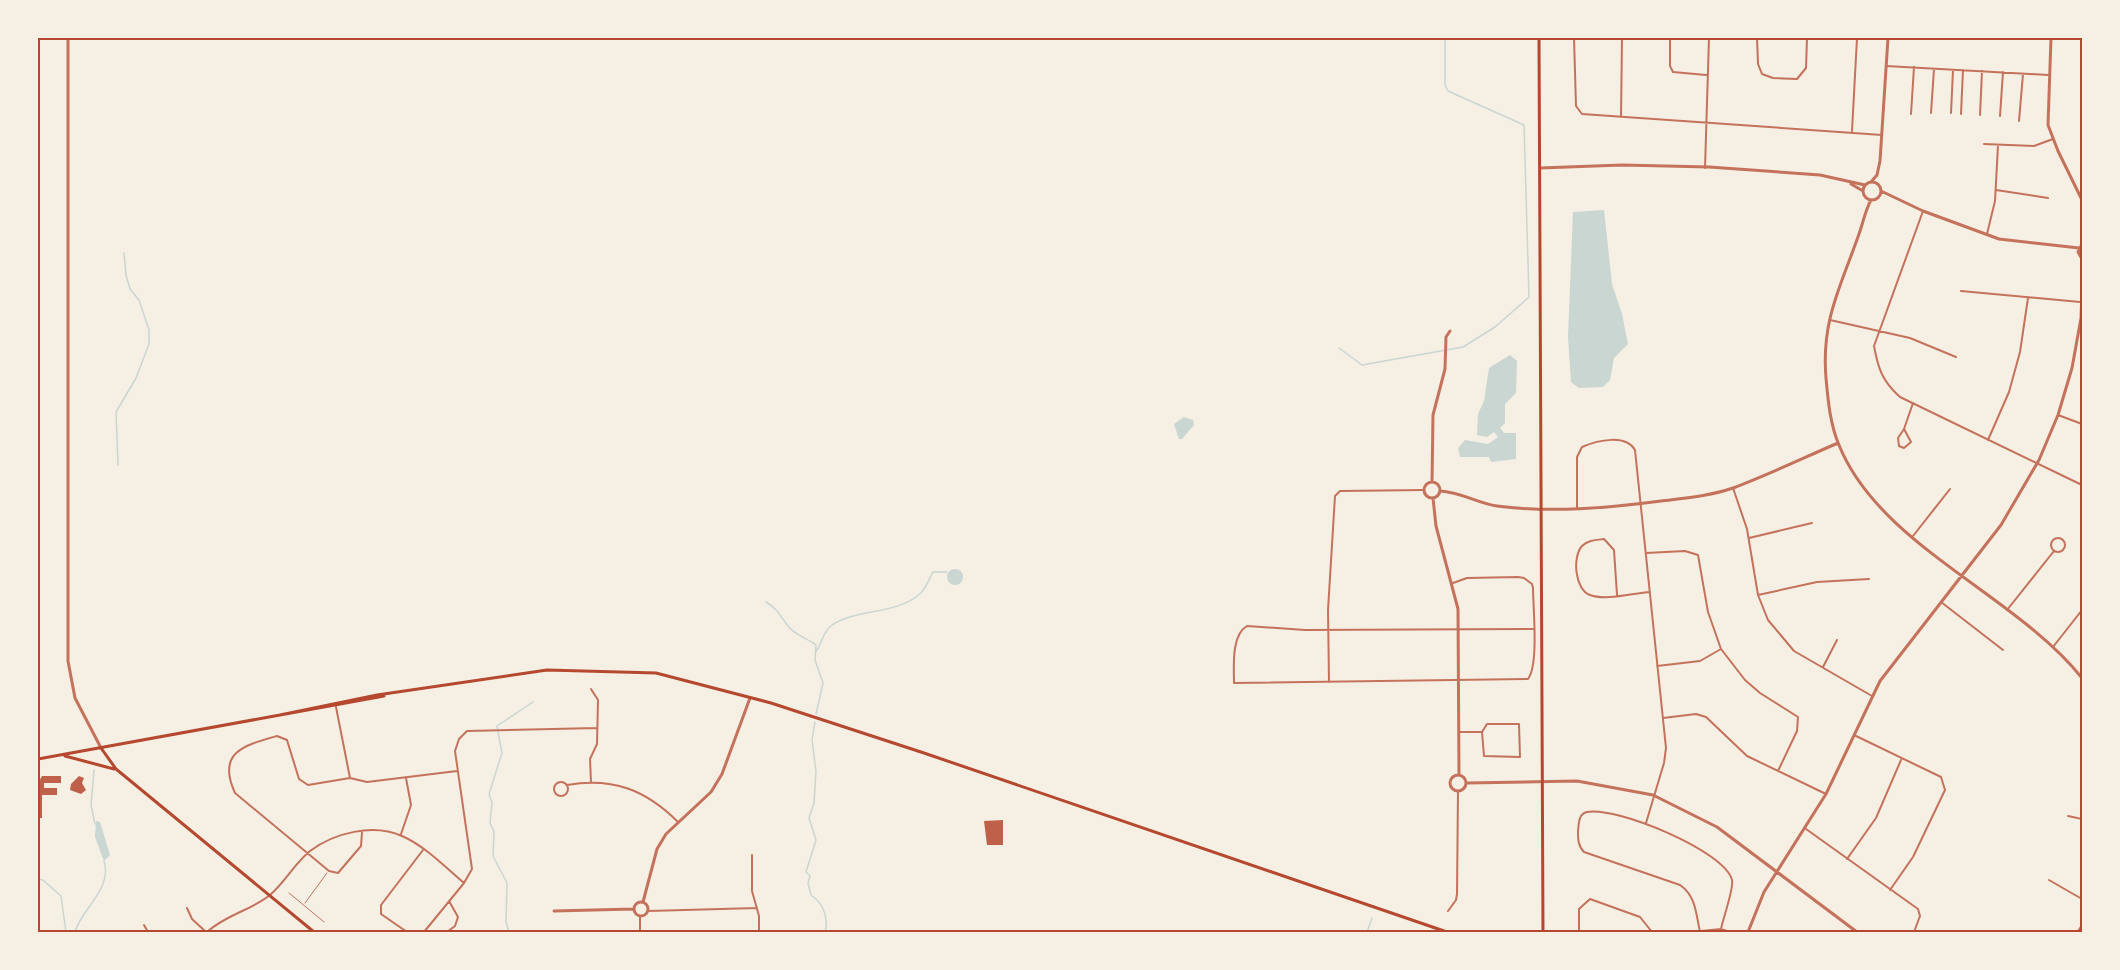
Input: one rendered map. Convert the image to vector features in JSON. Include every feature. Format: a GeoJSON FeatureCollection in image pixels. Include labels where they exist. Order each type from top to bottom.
{"type":"FeatureCollection","features":[{"type":"Feature","properties":{"kind":"main road"},"geometry":{"type":"LineString","coordinates":[[1539,38],[1544,933]]}},
{"type":"Feature","properties":{"kind":"main road"},"geometry":{"type":"LineString","coordinates":[[38,759],[384,696],[547,670],[656,673],[705,684],[934,756],[1447,933]]}},
{"type":"Feature","properties":{"kind":"main road"},"geometry":{"type":"LineString","coordinates":[[280,715],[336,707],[384,696]]}},
{"type":"Feature","properties":{"kind":"main road"},"geometry":{"type":"LineString","coordinates":[[101,748],[116,769],[314,933]]}},
{"type":"Feature","properties":{"kind":"main road"},"geometry":{"type":"LineString","coordinates":[[61,755],[116,769]]}},
{"type":"Feature","properties":{"kind":"street"},"geometry":{"type":"LineString","coordinates":[[68,38],[68,661],[75,698],[101,748]]}},
{"type":"Feature","properties":{"kind":"street"},"geometry":{"type":"LineString","coordinates":[[1574,38],[1575,93],[1578,110],[1582,114],[1852,131],[1882,135]]}},
{"type":"Feature","properties":{"kind":"street"},"geometry":{"type":"LineString","coordinates":[[1622,38],[1622,116]]}},
{"type":"Feature","properties":{"kind":"street"},"geometry":{"type":"LineString","coordinates":[[1670,38],[1672,72],[1707,75]]}},
{"type":"Feature","properties":{"kind":"street"},"geometry":{"type":"LineString","coordinates":[[1705,168],[1709,38]]}},
{"type":"Feature","properties":{"kind":"street"},"geometry":{"type":"LineString","coordinates":[[1757,38],[1758,64],[1762,74],[1773,78],[1797,79],[1806,68],[1807,38]]}},
{"type":"Feature","properties":{"kind":"street"},"geometry":{"type":"LineString","coordinates":[[1852,131],[1857,38]]}},
{"type":"Feature","properties":{"kind":"street"},"geometry":{"type":"LineString","coordinates":[[1888,38],[1877,175],[1881,191],[1889,197],[1923,211],[1999,239],[2078,250]]}},
{"type":"Feature","properties":{"kind":"street"},"geometry":{"type":"LineString","coordinates":[[2051,38],[2048,125],[2082,200]]}},
{"type":"Feature","properties":{"kind":"street"},"geometry":{"type":"LineString","coordinates":[[1886,66],[2048,75]]}},
{"type":"Feature","properties":{"kind":"street"},"geometry":{"type":"LineString","coordinates":[[1911,114],[1914,68]]}},
{"type":"Feature","properties":{"kind":"street"},"geometry":{"type":"LineString","coordinates":[[1931,113],[1934,69]]}},
{"type":"Feature","properties":{"kind":"street"},"geometry":{"type":"LineString","coordinates":[[1951,113],[1953,70]]}},
{"type":"Feature","properties":{"kind":"street"},"geometry":{"type":"LineString","coordinates":[[1961,114],[1963,70]]}},
{"type":"Feature","properties":{"kind":"street"},"geometry":{"type":"LineString","coordinates":[[1980,115],[1982,71]]}},
{"type":"Feature","properties":{"kind":"street"},"geometry":{"type":"LineString","coordinates":[[2000,116],[2003,72]]}},
{"type":"Feature","properties":{"kind":"street"},"geometry":{"type":"LineString","coordinates":[[2019,121],[2023,74]]}},
{"type":"Feature","properties":{"kind":"street"},"geometry":{"type":"LineString","coordinates":[[1984,144],[2034,147],[2053,139]]}},
{"type":"Feature","properties":{"kind":"street"},"geometry":{"type":"LineString","coordinates":[[1987,234],[1996,190],[1998,145]]}},
{"type":"Feature","properties":{"kind":"street"},"geometry":{"type":"LineString","coordinates":[[1540,168],[1622,165],[1705,168],[1820,175],[1865,185],[1877,175]]}},
{"type":"Feature","properties":{"kind":"street"},"geometry":{"type":"LineString","coordinates":[[1871,182],[1878,185]]}},
{"type":"Feature","properties":{"kind":"street"},"geometry":{"type":"LineString","coordinates":[[1850,183],[1863,190],[1867,208]]}},
{"type":"Feature","properties":{"kind":"street"},"geometry":{"type":"LineString","coordinates":[[1863,190],[1865,185]]}},
{"type":"Feature","properties":{"kind":"street"},"geometry":{"type":"LineString","coordinates":[[1996,190],[2048,198]]}},
{"type":"Feature","properties":{"kind":"street"},"geometry":{"type":"LineString","coordinates":[[1880,196],[1881,191]]}},
{"type":"Feature","properties":{"kind":"street"},"geometry":{"type":"LineString","coordinates":[[1889,197],[1880,196],[1871,200],[1835,293],[1824,354],[1829,407],[1838,443],[1871,497],[1914,536],[2053,647],[2082,678]]}},
{"type":"Feature","properties":{"kind":"street"},"geometry":{"type":"LineString","coordinates":[[1866,198],[1871,200]]}},
{"type":"Feature","properties":{"kind":"street"},"geometry":{"type":"LineString","coordinates":[[1923,211],[1874,346],[1876,363],[1881,376],[1900,397],[2082,486]]}},
{"type":"Feature","properties":{"kind":"street"},"geometry":{"type":"LineString","coordinates":[[2078,250],[2082,244]]}},
{"type":"Feature","properties":{"kind":"street"},"geometry":{"type":"LineString","coordinates":[[2078,250],[2082,266]]}},
{"type":"Feature","properties":{"kind":"street"},"geometry":{"type":"LineString","coordinates":[[1748,933],[1764,892],[1806,829],[1826,794],[1872,696],[1896,658],[2001,525],[2036,464],[2058,415],[2072,368],[2082,290]]}},
{"type":"Feature","properties":{"kind":"street"},"geometry":{"type":"LineString","coordinates":[[1961,291],[2082,302]]}},
{"type":"Feature","properties":{"kind":"street"},"geometry":{"type":"LineString","coordinates":[[1988,440],[2008,392],[2020,352],[2028,298]]}},
{"type":"Feature","properties":{"kind":"street"},"geometry":{"type":"LineString","coordinates":[[1830,320],[1910,338],[1956,357]]}},
{"type":"Feature","properties":{"kind":"street"},"geometry":{"type":"LineString","coordinates":[[1432,482],[1433,415],[1445,369],[1446,337],[1450,331]]}},
{"type":"Feature","properties":{"kind":"street"},"geometry":{"type":"LineString","coordinates":[[1904,429],[1911,441],[1904,448],[1898,442],[1900,432],[1904,429],[1913,403]]}},
{"type":"Feature","properties":{"kind":"street"},"geometry":{"type":"LineString","coordinates":[[2058,415],[2082,424]]}},
{"type":"Feature","properties":{"kind":"street"},"geometry":{"type":"LineString","coordinates":[[1577,508],[1577,457],[1582,447],[1624,440],[1631,443],[1635,450],[1663,718],[1664,763],[1646,823]]}},
{"type":"Feature","properties":{"kind":"street"},"geometry":{"type":"LineString","coordinates":[[1440,490],[1454,492],[1496,506],[1577,508],[1640,504],[1708,495],[1733,488],[1838,443]]}},
{"type":"Feature","properties":{"kind":"street"},"geometry":{"type":"LineString","coordinates":[[1424,490],[1427,483],[1432,482],[1439,485],[1440,490]]}},
{"type":"Feature","properties":{"kind":"street"},"geometry":{"type":"LineString","coordinates":[[1733,488],[1749,538],[1762,609],[1781,638],[1794,651],[1872,696]]}},
{"type":"Feature","properties":{"kind":"street"},"geometry":{"type":"LineString","coordinates":[[1914,536],[1950,489]]}},
{"type":"Feature","properties":{"kind":"street"},"geometry":{"type":"LineString","coordinates":[[1424,490],[1428,497],[1433,498]]}},
{"type":"Feature","properties":{"kind":"street"},"geometry":{"type":"LineString","coordinates":[[1329,682],[1328,630],[1335,496],[1340,491],[1424,490]]}},
{"type":"Feature","properties":{"kind":"street"},"geometry":{"type":"LineString","coordinates":[[1440,490],[1433,498],[1436,526],[1453,583],[1458,609],[1459,775]]}},
{"type":"Feature","properties":{"kind":"street"},"geometry":{"type":"LineString","coordinates":[[1749,538],[1812,523]]}},
{"type":"Feature","properties":{"kind":"street"},"geometry":{"type":"LineString","coordinates":[[2058,538],[2062,539],[2065,543],[2064,550],[2054,551],[2052,542],[2058,538]]}},
{"type":"Feature","properties":{"kind":"street"},"geometry":{"type":"LineString","coordinates":[[1617,595],[1614,550],[1604,539],[1587,543],[1579,550],[1578,558],[1578,586],[1582,592],[1596,597],[1650,592]]}},
{"type":"Feature","properties":{"kind":"street"},"geometry":{"type":"LineString","coordinates":[[1646,553],[1685,551],[1698,555],[1708,612],[1721,649],[1752,687],[1798,717],[1797,731],[1778,771]]}},
{"type":"Feature","properties":{"kind":"street"},"geometry":{"type":"LineString","coordinates":[[2007,610],[2054,551]]}},
{"type":"Feature","properties":{"kind":"street"},"geometry":{"type":"LineString","coordinates":[[1453,583],[1467,578],[1518,577],[1528,580],[1533,588],[1533,629],[1533,670],[1528,679],[1234,683],[1234,660],[1243,628],[1253,625],[1328,630],[1533,629]]}},
{"type":"Feature","properties":{"kind":"street"},"geometry":{"type":"LineString","coordinates":[[1758,595],[1817,582],[1869,579]]}},
{"type":"Feature","properties":{"kind":"street"},"geometry":{"type":"LineString","coordinates":[[1941,602],[2003,650]]}},
{"type":"Feature","properties":{"kind":"street"},"geometry":{"type":"LineString","coordinates":[[2053,647],[2082,610]]}},
{"type":"Feature","properties":{"kind":"street"},"geometry":{"type":"LineString","coordinates":[[1822,667],[1837,640]]}},
{"type":"Feature","properties":{"kind":"street"},"geometry":{"type":"LineString","coordinates":[[1657,666],[1700,661],[1721,649]]}},
{"type":"Feature","properties":{"kind":"street"},"geometry":{"type":"LineString","coordinates":[[591,689],[598,700],[597,744],[590,759],[591,782]]}},
{"type":"Feature","properties":{"kind":"street"},"geometry":{"type":"LineString","coordinates":[[648,911],[643,902],[657,849],[666,834],[711,792],[721,776],[750,698]]}},
{"type":"Feature","properties":{"kind":"street"},"geometry":{"type":"LineString","coordinates":[[336,707],[350,778]]}},
{"type":"Feature","properties":{"kind":"street"},"geometry":{"type":"LineString","coordinates":[[1663,718],[1696,714],[1707,717],[1747,756],[1826,794]]}},
{"type":"Feature","properties":{"kind":"street"},"geometry":{"type":"LineString","coordinates":[[1487,724],[1519,724],[1520,757],[1484,756],[1482,732],[1487,724]]}},
{"type":"Feature","properties":{"kind":"street"},"geometry":{"type":"LineString","coordinates":[[424,933],[472,870],[455,751],[459,739],[467,731],[597,728]]}},
{"type":"Feature","properties":{"kind":"street"},"geometry":{"type":"LineString","coordinates":[[1459,732],[1482,732]]}},
{"type":"Feature","properties":{"kind":"street"},"geometry":{"type":"LineString","coordinates":[[1854,735],[1901,760],[1941,777],[1945,783],[1945,790],[1914,857],[1890,890]]}},
{"type":"Feature","properties":{"kind":"street"},"geometry":{"type":"LineString","coordinates":[[362,831],[361,846],[338,873],[328,871],[235,793],[229,779],[231,761],[242,746],[277,736],[286,740],[298,780],[308,785],[350,778],[367,782],[457,771]]}},
{"type":"Feature","properties":{"kind":"street"},"geometry":{"type":"LineString","coordinates":[[1847,859],[1876,818],[1901,760]]}},
{"type":"Feature","properties":{"kind":"street"},"geometry":{"type":"LineString","coordinates":[[1459,775],[1464,776],[1467,783],[1464,789],[1458,791],[1452,788],[1450,783],[1453,777],[1459,775]]}},
{"type":"Feature","properties":{"kind":"street"},"geometry":{"type":"LineString","coordinates":[[401,835],[411,805],[406,778]]}},
{"type":"Feature","properties":{"kind":"street"},"geometry":{"type":"LineString","coordinates":[[567,785],[566,795],[559,796],[555,793],[554,788],[558,782],[567,785],[591,782],[619,784],[642,793],[661,805],[678,822]]}},
{"type":"Feature","properties":{"kind":"street"},"geometry":{"type":"LineString","coordinates":[[1467,783],[1606,784],[1653,795],[1717,827],[1857,933]]}},
{"type":"Feature","properties":{"kind":"street"},"geometry":{"type":"LineString","coordinates":[[1449,911],[1457,894],[1458,791]]}},
{"type":"Feature","properties":{"kind":"street"},"geometry":{"type":"LineString","coordinates":[[1721,929],[1732,885],[1731,877],[1722,866],[1679,837],[1646,823],[1587,812],[1579,820],[1580,849],[1589,855],[1618,862],[1680,885],[1690,894],[1694,903],[1700,932],[1721,929],[1730,933]]}},
{"type":"Feature","properties":{"kind":"street"},"geometry":{"type":"LineString","coordinates":[[2068,816],[2082,819]]}},
{"type":"Feature","properties":{"kind":"street"},"geometry":{"type":"LineString","coordinates":[[1806,829],[1918,909],[1920,916],[1914,933]]}},
{"type":"Feature","properties":{"kind":"street"},"geometry":{"type":"LineString","coordinates":[[187,908],[192,919],[207,933],[229,915],[269,896],[308,853],[328,839],[362,831],[401,835],[464,883]]}},
{"type":"Feature","properties":{"kind":"street"},"geometry":{"type":"LineString","coordinates":[[408,933],[381,914],[381,905],[423,850]]}},
{"type":"Feature","properties":{"kind":"street"},"geometry":{"type":"LineString","coordinates":[[752,855],[753,891],[759,933]]}},
{"type":"Feature","properties":{"kind":"street"},"geometry":{"type":"LineString","coordinates":[[2049,880],[2082,899]]}},
{"type":"Feature","properties":{"kind":"street"},"geometry":{"type":"LineString","coordinates":[[1579,933],[1579,909],[1590,899],[1640,917],[1652,933]]}},
{"type":"Feature","properties":{"kind":"street"},"geometry":{"type":"LineString","coordinates":[[447,933],[455,926],[458,917],[449,902]]}},
{"type":"Feature","properties":{"kind":"street"},"geometry":{"type":"LineString","coordinates":[[633,909],[637,902],[643,902]]}},
{"type":"Feature","properties":{"kind":"street"},"geometry":{"type":"LineString","coordinates":[[640,917],[648,911],[757,908]]}},
{"type":"Feature","properties":{"kind":"street"},"geometry":{"type":"LineString","coordinates":[[554,911],[633,909]]}},
{"type":"Feature","properties":{"kind":"street"},"geometry":{"type":"LineString","coordinates":[[633,909],[640,917],[640,933]]}},
{"type":"Feature","properties":{"kind":"street"},"geometry":{"type":"LineString","coordinates":[[144,925],[148,933]]}},
{"type":"Feature","properties":{"kind":"street"},"geometry":{"type":"LineString","coordinates":[[2078,933],[2082,926]]}},
{"type":"Feature","properties":{"kind":"lane"},"geometry":{"type":"LineString","coordinates":[[304,904],[328,871]]}},
{"type":"Feature","properties":{"kind":"lane"},"geometry":{"type":"LineString","coordinates":[[289,893],[324,922]]}},
{"type":"Feature","properties":{"kind":"shaded area"},"geometry":{"type":"Polygon","coordinates":[[[1604,210],[1612,284],[1622,314],[1628,344],[1614,358],[1610,380],[1603,387],[1579,388],[1571,382],[1568,337],[1573,212],[1604,210]]]}},
{"type":"Feature","properties":{"kind":"shaded area"},"geometry":{"type":"Polygon","coordinates":[[[1510,355],[1517,361],[1516,393],[1505,404],[1505,423],[1500,428],[1504,433],[1516,433],[1516,459],[1491,462],[1489,457],[1460,457],[1458,448],[1465,440],[1488,444],[1498,437],[1494,432],[1487,437],[1477,435],[1478,414],[1484,401],[1489,368],[1510,355]]]}},
{"type":"Feature","properties":{"kind":"shaded area"},"geometry":{"type":"Polygon","coordinates":[[[1184,417],[1193,420],[1194,425],[1182,439],[1179,439],[1174,424],[1184,417]]]}},
{"type":"Feature","properties":{"kind":"shaded area"},"geometry":{"type":"Polygon","coordinates":[[[952,569],[958,569],[963,577],[961,583],[952,585],[947,580],[947,574],[952,569]]]}},
{"type":"Feature","properties":{"kind":"shaded area"},"geometry":{"type":"Polygon","coordinates":[[[96,821],[100,822],[110,855],[104,861],[95,837],[96,821]]]}},
{"type":"Feature","properties":{"kind":"building"},"geometry":{"type":"Polygon","coordinates":[[[42,776],[61,776],[61,783],[44,783],[44,788],[57,788],[57,795],[42,795],[42,818],[38,818],[38,783],[42,776]]]}},
{"type":"Feature","properties":{"kind":"building"},"geometry":{"type":"Polygon","coordinates":[[[79,776],[84,778],[82,783],[86,790],[81,794],[70,790],[71,784],[79,776]]]}},
{"type":"Feature","properties":{"kind":"building"},"geometry":{"type":"Polygon","coordinates":[[[1003,820],[1003,845],[987,845],[984,821],[1003,820]]]}},
{"type":"Feature","properties":{"kind":"waterway"},"geometry":{"type":"LineString","coordinates":[[1339,348],[1362,365],[1463,347],[1495,327],[1529,297],[1524,125],[1448,91],[1445,85],[1445,38]]}},
{"type":"Feature","properties":{"kind":"waterway"},"geometry":{"type":"LineString","coordinates":[[118,465],[116,412],[136,378],[149,344],[149,330],[139,300],[130,289],[126,275],[124,253]]}},
{"type":"Feature","properties":{"kind":"waterway"},"geometry":{"type":"LineString","coordinates":[[815,653],[826,631],[832,625],[854,616],[901,605],[923,591],[933,572],[947,572]]}},
{"type":"Feature","properties":{"kind":"waterway"},"geometry":{"type":"LineString","coordinates":[[766,602],[776,610],[791,629],[816,645],[815,660],[823,683],[816,714]]}},
{"type":"Feature","properties":{"kind":"waterway"},"geometry":{"type":"LineString","coordinates":[[509,932],[506,922],[507,883],[493,856],[494,832],[490,823],[492,803],[489,794],[502,753],[497,726],[533,702]]}},
{"type":"Feature","properties":{"kind":"waterway"},"geometry":{"type":"LineString","coordinates":[[815,722],[812,740],[816,771],[814,803],[809,818],[816,840],[806,872],[810,876],[808,883],[811,895],[824,911],[825,932]]}},
{"type":"Feature","properties":{"kind":"waterway"},"geometry":{"type":"LineString","coordinates":[[94,770],[91,805],[95,824]]}},
{"type":"Feature","properties":{"kind":"waterway"},"geometry":{"type":"LineString","coordinates":[[75,932],[78,923],[104,881],[106,871],[104,861]]}},
{"type":"Feature","properties":{"kind":"waterway"},"geometry":{"type":"LineString","coordinates":[[38,879],[43,880],[61,896],[66,932]]}},
{"type":"Feature","properties":{"kind":"waterway"},"geometry":{"type":"LineString","coordinates":[[1367,932],[1372,918]]}}]}
